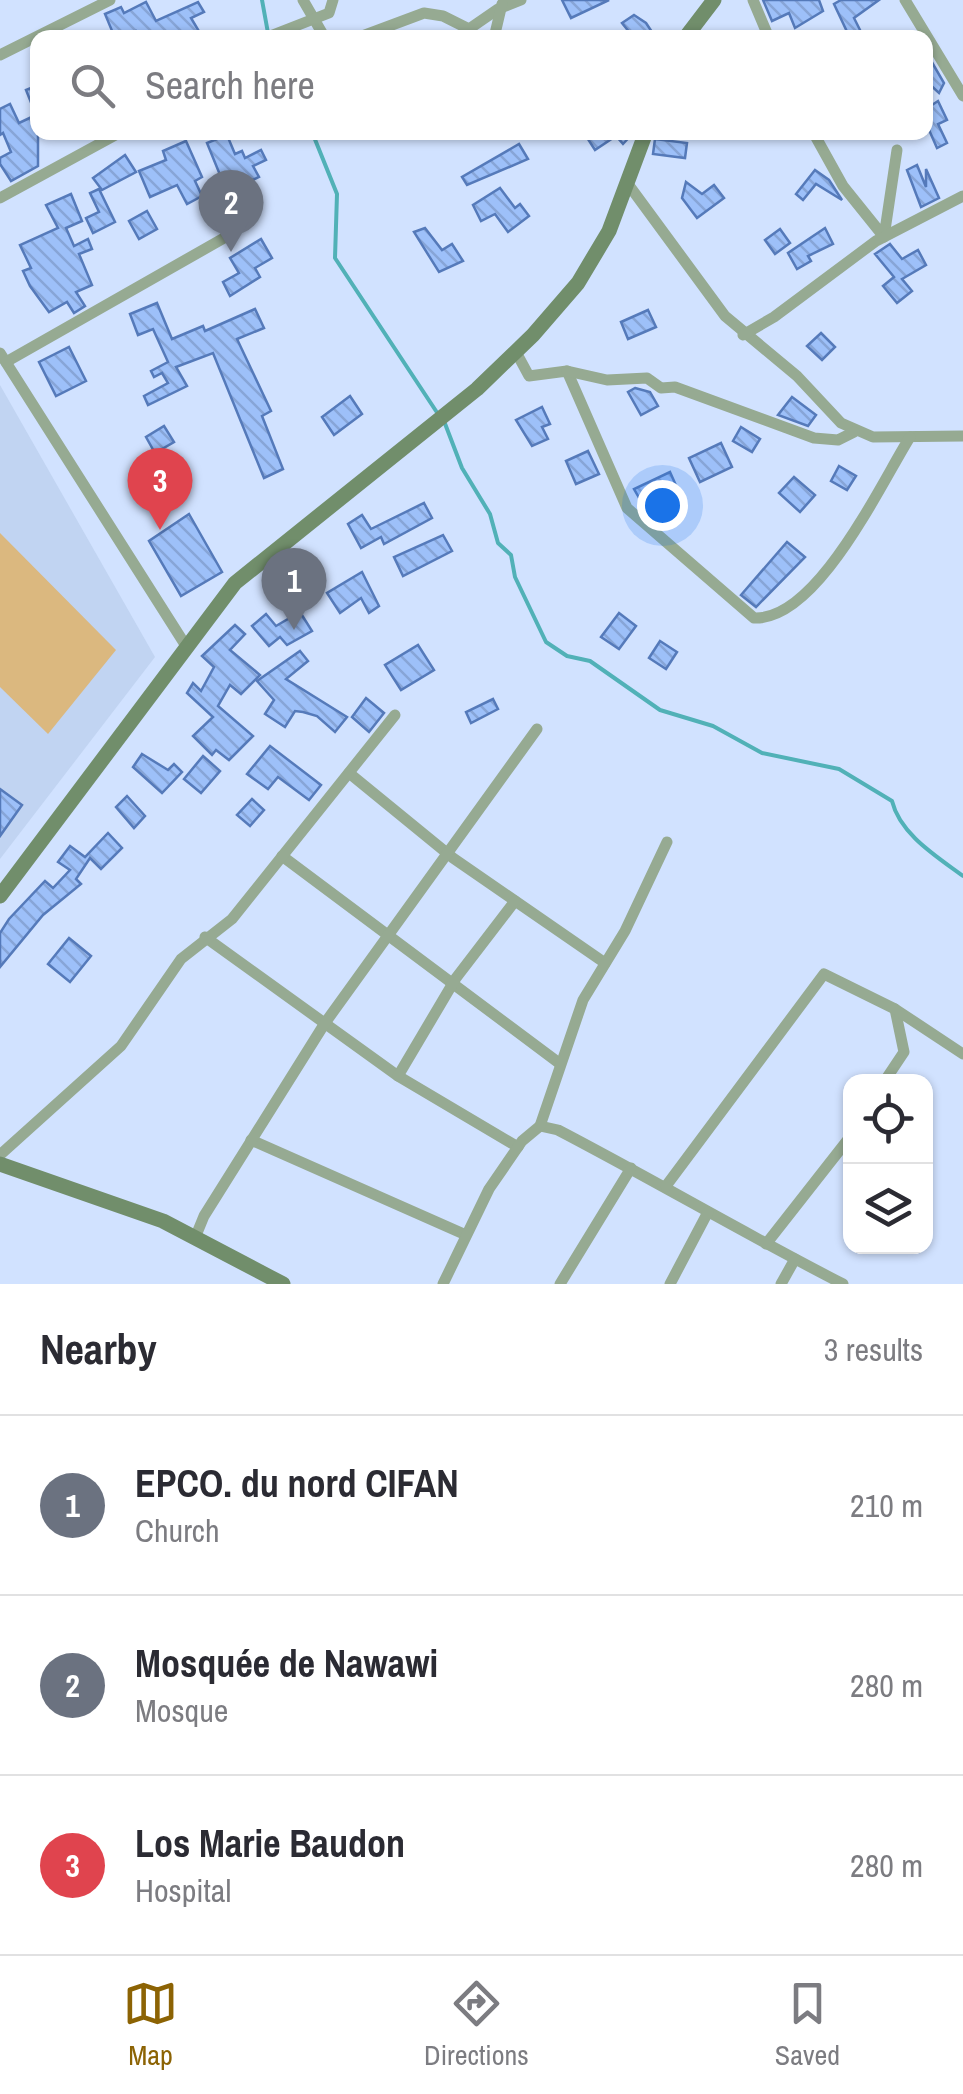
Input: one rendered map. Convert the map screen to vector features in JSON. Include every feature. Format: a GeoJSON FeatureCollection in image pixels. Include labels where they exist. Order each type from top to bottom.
{"type":"FeatureCollection","features":[{"type":"Feature","properties":{"kind":"street"},"geometry":{"type":"LineString","coordinates":[[51,30],[110,0]]}},
{"type":"Feature","properties":{"kind":"street"},"geometry":{"type":"LineString","coordinates":[[303,0],[320,30]]}},
{"type":"Feature","properties":{"kind":"street"},"geometry":{"type":"LineString","coordinates":[[286,30],[329,13],[332,0]]}},
{"type":"Feature","properties":{"kind":"street"},"geometry":{"type":"LineString","coordinates":[[416,14],[424,0]]}},
{"type":"Feature","properties":{"kind":"street"},"geometry":{"type":"LineString","coordinates":[[469,29],[501,4],[521,0]]}},
{"type":"Feature","properties":{"kind":"street"},"geometry":{"type":"LineString","coordinates":[[690,30],[714,0]]}},
{"type":"Feature","properties":{"kind":"street"},"geometry":{"type":"LineString","coordinates":[[752,0],[766,30]]}},
{"type":"Feature","properties":{"kind":"street"},"geometry":{"type":"LineString","coordinates":[[905,0],[924,30]]}},
{"type":"Feature","properties":{"kind":"street"},"geometry":{"type":"LineString","coordinates":[[495,30],[501,4]]}},
{"type":"Feature","properties":{"kind":"street"},"geometry":{"type":"LineString","coordinates":[[377,30],[416,14],[443,16],[472,30]]}},
{"type":"Feature","properties":{"kind":"street"},"geometry":{"type":"LineString","coordinates":[[0,56],[30,41]]}},
{"type":"Feature","properties":{"kind":"street"},"geometry":{"type":"LineString","coordinates":[[933,45],[962,91]]}},
{"type":"Feature","properties":{"kind":"street"},"geometry":{"type":"LineString","coordinates":[[0,198],[106,140]]}},
{"type":"Feature","properties":{"kind":"street"},"geometry":{"type":"LineString","coordinates":[[0,896],[235,583],[516,352],[578,283],[609,231],[643,140]]}},
{"type":"Feature","properties":{"kind":"street"},"geometry":{"type":"LineString","coordinates":[[818,140],[844,186],[884,236]]}},
{"type":"Feature","properties":{"kind":"street"},"geometry":{"type":"LineString","coordinates":[[884,236],[897,150]]}},
{"type":"Feature","properties":{"kind":"street"},"geometry":{"type":"LineString","coordinates":[[628,184],[743,334],[797,376],[854,432],[872,437],[963,436]]}},
{"type":"Feature","properties":{"kind":"street"},"geometry":{"type":"LineString","coordinates":[[743,334],[774,317],[884,236],[963,196]]}},
{"type":"Feature","properties":{"kind":"street"},"geometry":{"type":"LineString","coordinates":[[186,646],[3,358],[224,238]]}},
{"type":"Feature","properties":{"kind":"street"},"geometry":{"type":"LineString","coordinates":[[516,352],[530,376],[567,371],[607,380],[646,378],[661,388],[675,387],[814,438],[838,440],[854,432]]}},
{"type":"Feature","properties":{"kind":"street"},"geometry":{"type":"LineString","coordinates":[[567,371],[627,508],[754,618],[774,616],[816,587],[910,437]]}},
{"type":"Feature","properties":{"kind":"street"},"geometry":{"type":"LineString","coordinates":[[0,1155],[121,1046],[181,959],[232,919],[395,716]]}},
{"type":"Feature","properties":{"kind":"street"},"geometry":{"type":"LineString","coordinates":[[195,1238],[204,1216],[326,1021],[537,729]]}},
{"type":"Feature","properties":{"kind":"street"},"geometry":{"type":"LineString","coordinates":[[349,773],[447,854],[605,962]]}},
{"type":"Feature","properties":{"kind":"street"},"geometry":{"type":"LineString","coordinates":[[444,1284],[483,1200],[518,1147],[540,1126],[584,1000],[625,932],[666,842]]}},
{"type":"Feature","properties":{"kind":"street"},"geometry":{"type":"LineString","coordinates":[[282,856],[559,1064]]}},
{"type":"Feature","properties":{"kind":"street"},"geometry":{"type":"LineString","coordinates":[[398,1076],[452,984],[515,901]]}},
{"type":"Feature","properties":{"kind":"street"},"geometry":{"type":"LineString","coordinates":[[205,937],[398,1076],[518,1147]]}},
{"type":"Feature","properties":{"kind":"street"},"geometry":{"type":"LineString","coordinates":[[666,1186],[824,974],[895,1009],[963,1054]]}},
{"type":"Feature","properties":{"kind":"street"},"geometry":{"type":"LineString","coordinates":[[889,1074],[904,1052],[895,1009]]}},
{"type":"Feature","properties":{"kind":"street"},"geometry":{"type":"LineString","coordinates":[[540,1126],[558,1130],[666,1186],[843,1284]]}},
{"type":"Feature","properties":{"kind":"street"},"geometry":{"type":"LineString","coordinates":[[251,1140],[466,1235]]}},
{"type":"Feature","properties":{"kind":"street"},"geometry":{"type":"LineString","coordinates":[[766,1244],[843,1146]]}},
{"type":"Feature","properties":{"kind":"street"},"geometry":{"type":"LineString","coordinates":[[0,1164],[163,1221],[283,1284]]}},
{"type":"Feature","properties":{"kind":"street"},"geometry":{"type":"LineString","coordinates":[[560,1284],[631,1168]]}},
{"type":"Feature","properties":{"kind":"street"},"geometry":{"type":"LineString","coordinates":[[670,1284],[708,1212]]}},
{"type":"Feature","properties":{"kind":"street"},"geometry":{"type":"LineString","coordinates":[[781,1284],[796,1260]]}},
{"type":"Feature","properties":{"kind":"shaded area"},"geometry":{"type":"Polygon","coordinates":[[[0,385],[155,657],[0,859],[0,385]]]}},
{"type":"Feature","properties":{"kind":"shaded area"},"geometry":{"type":"Polygon","coordinates":[[[0,533],[116,650],[48,734],[0,687],[0,533]]]}},
{"type":"Feature","properties":{"kind":"building"},"geometry":{"type":"Polygon","coordinates":[[[562,0],[609,0],[571,18],[562,0]]]}},
{"type":"Feature","properties":{"kind":"building"},"geometry":{"type":"Polygon","coordinates":[[[763,0],[819,0],[823,11],[795,28],[789,13],[772,21],[763,0]]]}},
{"type":"Feature","properties":{"kind":"building"},"geometry":{"type":"Polygon","coordinates":[[[841,0],[879,0],[854,18],[860,30],[846,30],[834,4],[841,0]]]}},
{"type":"Feature","properties":{"kind":"building"},"geometry":{"type":"Polygon","coordinates":[[[146,2],[156,21],[198,2],[204,12],[191,18],[198,30],[112,30],[105,14],[121,7],[124,13],[146,2]]]}},
{"type":"Feature","properties":{"kind":"building"},"geometry":{"type":"Polygon","coordinates":[[[634,15],[651,30],[628,30],[622,23],[634,15]]]}},
{"type":"Feature","properties":{"kind":"building"},"geometry":{"type":"Polygon","coordinates":[[[933,64],[944,83],[939,93],[933,87],[933,64]]]}},
{"type":"Feature","properties":{"kind":"building"},"geometry":{"type":"Polygon","coordinates":[[[938,101],[947,120],[938,124],[947,143],[937,148],[933,139],[933,104],[938,101]]]}},
{"type":"Feature","properties":{"kind":"building"},"geometry":{"type":"Polygon","coordinates":[[[10,104],[19,123],[30,118],[30,140],[38,140],[38,166],[11,181],[0,164],[0,158],[11,152],[3,133],[0,135],[0,109],[10,104]]]}},
{"type":"Feature","properties":{"kind":"building"},"geometry":{"type":"Polygon","coordinates":[[[229,140],[235,154],[242,151],[245,158],[261,150],[266,160],[253,166],[259,177],[227,192],[207,143],[229,140]]]}},
{"type":"Feature","properties":{"kind":"building"},"geometry":{"type":"Polygon","coordinates":[[[589,140],[610,140],[595,150],[589,140]]]}},
{"type":"Feature","properties":{"kind":"building"},"geometry":{"type":"Polygon","coordinates":[[[655,140],[687,143],[685,158],[653,154],[655,140]]]}},
{"type":"Feature","properties":{"kind":"building"},"geometry":{"type":"Polygon","coordinates":[[[186,141],[202,177],[195,181],[202,196],[187,204],[177,185],[150,197],[139,171],[166,160],[163,151],[186,141]]]}},
{"type":"Feature","properties":{"kind":"building"},"geometry":{"type":"Polygon","coordinates":[[[519,144],[528,159],[467,185],[462,177],[519,144]]]}},
{"type":"Feature","properties":{"kind":"building"},"geometry":{"type":"Polygon","coordinates":[[[125,155],[136,172],[102,190],[93,178],[125,155]]]}},
{"type":"Feature","properties":{"kind":"building"},"geometry":{"type":"Polygon","coordinates":[[[917,165],[926,187],[926,169],[939,198],[921,207],[907,170],[917,165]]]}},
{"type":"Feature","properties":{"kind":"building"},"geometry":{"type":"Polygon","coordinates":[[[815,170],[829,180],[842,200],[816,184],[803,200],[796,194],[815,170]]]}},
{"type":"Feature","properties":{"kind":"building"},"geometry":{"type":"Polygon","coordinates":[[[686,182],[702,194],[714,185],[724,198],[697,218],[682,198],[686,182]]]}},
{"type":"Feature","properties":{"kind":"building"},"geometry":{"type":"Polygon","coordinates":[[[500,188],[515,208],[520,204],[529,216],[508,232],[495,214],[481,221],[473,205],[500,188]]]}},
{"type":"Feature","properties":{"kind":"building"},"geometry":{"type":"Polygon","coordinates":[[[99,189],[115,222],[93,233],[86,218],[99,212],[90,193],[99,189]]]}},
{"type":"Feature","properties":{"kind":"building"},"geometry":{"type":"Polygon","coordinates":[[[71,194],[82,221],[66,228],[74,246],[88,239],[92,249],[79,254],[92,285],[76,292],[85,306],[74,313],[67,302],[49,312],[23,271],[31,268],[20,245],[58,228],[46,205],[71,194]]]}},
{"type":"Feature","properties":{"kind":"building"},"geometry":{"type":"Polygon","coordinates":[[[147,211],[157,229],[139,239],[129,221],[147,211]]]}},
{"type":"Feature","properties":{"kind":"building"},"geometry":{"type":"Polygon","coordinates":[[[425,228],[442,250],[452,244],[463,261],[439,272],[414,232],[425,228]]]}},
{"type":"Feature","properties":{"kind":"building"},"geometry":{"type":"Polygon","coordinates":[[[825,228],[833,244],[808,256],[811,261],[797,269],[788,253],[825,228]]]}},
{"type":"Feature","properties":{"kind":"building"},"geometry":{"type":"Polygon","coordinates":[[[780,229],[790,243],[775,254],[765,240],[780,229]]]}},
{"type":"Feature","properties":{"kind":"building"},"geometry":{"type":"Polygon","coordinates":[[[261,239],[272,258],[255,268],[260,277],[230,296],[223,282],[239,273],[230,258],[261,239]]]}},
{"type":"Feature","properties":{"kind":"building"},"geometry":{"type":"Polygon","coordinates":[[[890,244],[902,259],[918,250],[926,265],[902,279],[912,291],[897,303],[883,286],[894,277],[875,254],[890,244]]]}},
{"type":"Feature","properties":{"kind":"building"},"geometry":{"type":"Polygon","coordinates":[[[157,303],[172,339],[203,326],[205,331],[255,309],[264,328],[237,339],[271,411],[262,416],[283,469],[264,478],[213,353],[176,367],[187,386],[148,405],[144,396],[168,383],[162,373],[154,377],[151,371],[168,362],[153,329],[138,335],[130,314],[157,303]]]}},
{"type":"Feature","properties":{"kind":"building"},"geometry":{"type":"Polygon","coordinates":[[[648,310],[656,327],[628,339],[621,322],[648,310]]]}},
{"type":"Feature","properties":{"kind":"building"},"geometry":{"type":"Polygon","coordinates":[[[821,333],[835,347],[822,360],[807,346],[821,333]]]}},
{"type":"Feature","properties":{"kind":"building"},"geometry":{"type":"Polygon","coordinates":[[[69,347],[86,381],[56,396],[39,362],[69,347]]]}},
{"type":"Feature","properties":{"kind":"building"},"geometry":{"type":"Polygon","coordinates":[[[635,388],[650,392],[658,406],[641,415],[628,392],[635,388]]]}},
{"type":"Feature","properties":{"kind":"building"},"geometry":{"type":"Polygon","coordinates":[[[350,396],[362,414],[334,435],[322,417],[350,396]]]}},
{"type":"Feature","properties":{"kind":"building"},"geometry":{"type":"Polygon","coordinates":[[[792,397],[816,415],[808,426],[778,415],[792,397]]]}},
{"type":"Feature","properties":{"kind":"building"},"geometry":{"type":"Polygon","coordinates":[[[542,407],[550,424],[542,427],[548,439],[532,446],[516,420],[542,407]]]}},
{"type":"Feature","properties":{"kind":"building"},"geometry":{"type":"Polygon","coordinates":[[[164,426],[174,442],[155,453],[146,437],[164,426]]]}},
{"type":"Feature","properties":{"kind":"building"},"geometry":{"type":"Polygon","coordinates":[[[741,427],[760,439],[752,452],[733,441],[741,427]]]}},
{"type":"Feature","properties":{"kind":"building"},"geometry":{"type":"Polygon","coordinates":[[[721,443],[732,467],[700,482],[689,458],[721,443]]]}},
{"type":"Feature","properties":{"kind":"building"},"geometry":{"type":"Polygon","coordinates":[[[588,451],[599,474],[576,484],[566,461],[588,451]]]}},
{"type":"Feature","properties":{"kind":"building"},"geometry":{"type":"Polygon","coordinates":[[[839,466],[856,476],[847,490],[831,481],[839,466]]]}},
{"type":"Feature","properties":{"kind":"building"},"geometry":{"type":"Polygon","coordinates":[[[670,472],[682,499],[649,515],[634,489],[670,472]]]}},
{"type":"Feature","properties":{"kind":"building"},"geometry":{"type":"Polygon","coordinates":[[[794,477],[815,495],[800,512],[779,493],[794,477]]]}},
{"type":"Feature","properties":{"kind":"building"},"geometry":{"type":"Polygon","coordinates":[[[424,503],[432,518],[384,544],[381,537],[361,548],[348,524],[362,515],[371,529],[424,503]]]}},
{"type":"Feature","properties":{"kind":"building"},"geometry":{"type":"Polygon","coordinates":[[[189,514],[222,572],[181,596],[149,541],[189,514]]]}},
{"type":"Feature","properties":{"kind":"building"},"geometry":{"type":"Polygon","coordinates":[[[443,535],[452,551],[403,576],[394,557],[443,535]]]}},
{"type":"Feature","properties":{"kind":"building"},"geometry":{"type":"Polygon","coordinates":[[[787,542],[805,557],[756,607],[741,595],[787,542]]]}},
{"type":"Feature","properties":{"kind":"building"},"geometry":{"type":"Polygon","coordinates":[[[362,572],[379,606],[369,613],[361,598],[340,613],[327,593],[362,572]]]}},
{"type":"Feature","properties":{"kind":"building"},"geometry":{"type":"Polygon","coordinates":[[[300,612],[312,631],[287,645],[280,637],[269,646],[252,626],[266,614],[276,626],[300,612]]]}},
{"type":"Feature","properties":{"kind":"building"},"geometry":{"type":"Polygon","coordinates":[[[619,613],[636,626],[619,649],[601,637],[619,613]]]}},
{"type":"Feature","properties":{"kind":"building"},"geometry":{"type":"Polygon","coordinates":[[[235,625],[245,634],[230,650],[260,675],[241,694],[230,685],[218,706],[253,736],[229,760],[216,750],[212,755],[193,736],[213,717],[187,693],[193,683],[201,691],[214,667],[202,656],[235,625]]]}},
{"type":"Feature","properties":{"kind":"building"},"geometry":{"type":"Polygon","coordinates":[[[660,641],[677,652],[666,669],[649,658],[660,641]]]}},
{"type":"Feature","properties":{"kind":"building"},"geometry":{"type":"Polygon","coordinates":[[[418,645],[434,670],[401,690],[385,665],[418,645]]]}},
{"type":"Feature","properties":{"kind":"building"},"geometry":{"type":"Polygon","coordinates":[[[300,651],[308,661],[286,679],[347,717],[335,732],[317,716],[303,712],[295,711],[285,727],[265,714],[274,700],[257,681],[300,651]]]}},
{"type":"Feature","properties":{"kind":"building"},"geometry":{"type":"Polygon","coordinates":[[[366,698],[384,713],[369,732],[352,717],[366,698]]]}},
{"type":"Feature","properties":{"kind":"building"},"geometry":{"type":"Polygon","coordinates":[[[493,699],[498,709],[471,723],[466,712],[493,699]]]}},
{"type":"Feature","properties":{"kind":"building"},"geometry":{"type":"Polygon","coordinates":[[[270,746],[321,785],[309,800],[278,777],[268,789],[247,774],[270,746]]]}},
{"type":"Feature","properties":{"kind":"building"},"geometry":{"type":"Polygon","coordinates":[[[142,754],[168,770],[174,764],[182,772],[162,793],[133,767],[142,754]]]}},
{"type":"Feature","properties":{"kind":"building"},"geometry":{"type":"Polygon","coordinates":[[[203,756],[220,771],[201,793],[184,779],[203,756]]]}},
{"type":"Feature","properties":{"kind":"building"},"geometry":{"type":"Polygon","coordinates":[[[0,789],[22,805],[0,836],[0,789]]]}},
{"type":"Feature","properties":{"kind":"building"},"geometry":{"type":"Polygon","coordinates":[[[127,796],[145,816],[134,828],[116,807],[127,796]]]}},
{"type":"Feature","properties":{"kind":"building"},"geometry":{"type":"Polygon","coordinates":[[[252,799],[264,810],[250,826],[237,815],[252,799]]]}},
{"type":"Feature","properties":{"kind":"building"},"geometry":{"type":"Polygon","coordinates":[[[108,833],[122,848],[101,869],[90,858],[76,879],[81,884],[43,915],[0,967],[0,933],[9,919],[45,881],[53,888],[70,870],[58,862],[70,846],[85,857],[108,833]]]}},
{"type":"Feature","properties":{"kind":"building"},"geometry":{"type":"Polygon","coordinates":[[[69,938],[91,956],[70,982],[48,964],[69,938]]]}},
{"type":"Feature","properties":{"kind":"waterway"},"geometry":{"type":"LineString","coordinates":[[262,0],[267,30]]}},
{"type":"Feature","properties":{"kind":"waterway"},"geometry":{"type":"LineString","coordinates":[[315,140],[337,194],[335,258],[438,414]]}},
{"type":"Feature","properties":{"kind":"waterway"},"geometry":{"type":"LineString","coordinates":[[444,421],[462,468],[490,514],[498,543],[511,555],[515,577],[546,642],[567,656],[590,661],[660,710],[713,726],[762,753],[839,769],[892,801],[911,834],[963,876]]}},
{"type":"Feature","properties":{"kind":"place","name":"Mosquée de Nawawi"},"geometry":{"type":"Point","coordinates":[231,252]}},
{"type":"Feature","properties":{"kind":"place","name":"Los Marie Baudon"},"geometry":{"type":"Point","coordinates":[160,530]}},
{"type":"Feature","properties":{"kind":"place","name":"EPCO. du nord CIFAN"},"geometry":{"type":"Point","coordinates":[294,630]}}]}
